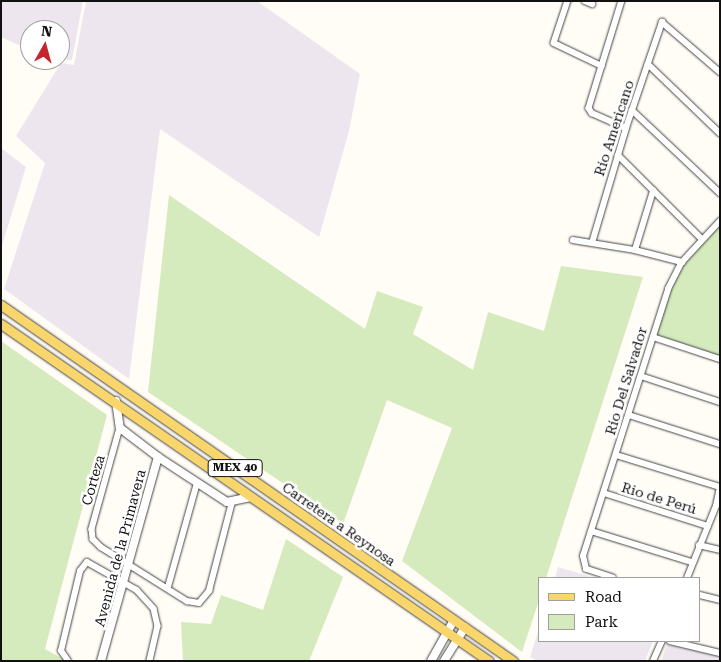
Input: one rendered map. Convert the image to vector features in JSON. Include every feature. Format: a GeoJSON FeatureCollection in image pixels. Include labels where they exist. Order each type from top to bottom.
{"type":"FeatureCollection","features":[{"type":"Feature","properties":{"kind":"main road","name":"Carretera a Reynosa"},"geometry":{"type":"LineString","coordinates":[[1,306],[513,661]]}},
{"type":"Feature","properties":{"kind":"main road","name":"Carretera a Reynosa"},"geometry":{"type":"LineString","coordinates":[[1,324],[89,382],[250,497],[489,661]]}},
{"type":"Feature","properties":{"kind":"main road"},"geometry":{"type":"LineString","coordinates":[[89,382],[109,392],[129,393]]}},
{"type":"Feature","properties":{"kind":"street"},"geometry":{"type":"LineString","coordinates":[[568,1],[554,43],[602,66]]}},
{"type":"Feature","properties":{"kind":"street"},"geometry":{"type":"LineString","coordinates":[[586,1],[592,4]]}},
{"type":"Feature","properties":{"kind":"street"},"geometry":{"type":"LineString","coordinates":[[622,1],[590,111],[626,128]]}},
{"type":"Feature","properties":{"kind":"street","name":"Río Americano"},"geometry":{"type":"LineString","coordinates":[[592,243],[626,128],[662,22],[720,72]]}},
{"type":"Feature","properties":{"kind":"street"},"geometry":{"type":"LineString","coordinates":[[648,64],[720,133]]}},
{"type":"Feature","properties":{"kind":"street"},"geometry":{"type":"LineString","coordinates":[[632,110],[720,193]]}},
{"type":"Feature","properties":{"kind":"street"},"geometry":{"type":"LineString","coordinates":[[618,155],[702,239]]}},
{"type":"Feature","properties":{"kind":"street"},"geometry":{"type":"LineString","coordinates":[[635,250],[654,191]]}},
{"type":"Feature","properties":{"kind":"street","name":"Río Del Salvador"},"geometry":{"type":"LineString","coordinates":[[610,577],[586,570],[582,562],[591,531],[668,290],[682,262],[720,221]]}},
{"type":"Feature","properties":{"kind":"street"},"geometry":{"type":"LineString","coordinates":[[574,240],[635,250],[682,262]]}},
{"type":"Feature","properties":{"kind":"street"},"geometry":{"type":"LineString","coordinates":[[653,337],[720,359]]}},
{"type":"Feature","properties":{"kind":"street"},"geometry":{"type":"LineString","coordinates":[[641,376],[720,402]]}},
{"type":"Feature","properties":{"kind":"street"},"geometry":{"type":"LineString","coordinates":[[116,401],[120,428]]}},
{"type":"Feature","properties":{"kind":"street"},"geometry":{"type":"LineString","coordinates":[[629,415],[720,444]]}},
{"type":"Feature","properties":{"kind":"street","name":"Avenida de la Primavera"},"geometry":{"type":"LineString","coordinates":[[101,661],[158,457],[120,428]]}},
{"type":"Feature","properties":{"kind":"street","name":"Corteza"},"geometry":{"type":"LineString","coordinates":[[120,428],[92,528],[93,539],[101,547],[127,563]]}},
{"type":"Feature","properties":{"kind":"street"},"geometry":{"type":"LineString","coordinates":[[616,455],[720,487],[718,504],[699,545],[687,577]]}},
{"type":"Feature","properties":{"kind":"street"},"geometry":{"type":"LineString","coordinates":[[158,457],[197,483],[232,502],[250,497]]}},
{"type":"Feature","properties":{"kind":"street"},"geometry":{"type":"LineString","coordinates":[[168,587],[197,483]]}},
{"type":"Feature","properties":{"kind":"street","name":"Rio de Perú"},"geometry":{"type":"LineString","coordinates":[[604,493],[708,526]]}},
{"type":"Feature","properties":{"kind":"street"},"geometry":{"type":"LineString","coordinates":[[127,563],[168,587],[187,601],[199,603],[209,591],[232,502]]}},
{"type":"Feature","properties":{"kind":"street"},"geometry":{"type":"LineString","coordinates":[[591,531],[692,562]]}},
{"type":"Feature","properties":{"kind":"street"},"geometry":{"type":"LineString","coordinates":[[699,545],[720,550]]}},
{"type":"Feature","properties":{"kind":"street"},"geometry":{"type":"LineString","coordinates":[[68,661],[62,655],[80,571],[87,562],[124,579],[144,596],[158,616],[150,661]]}},
{"type":"Feature","properties":{"kind":"street"},"geometry":{"type":"LineString","coordinates":[[701,595],[720,600]]}},
{"type":"Feature","properties":{"kind":"street"},"geometry":{"type":"LineString","coordinates":[[431,661],[446,631],[454,620]]}},
{"type":"Feature","properties":{"kind":"street"},"geometry":{"type":"LineString","coordinates":[[444,661],[456,638],[465,627]]}},
{"type":"Feature","properties":{"kind":"street"},"geometry":{"type":"LineString","coordinates":[[653,661],[662,642]]}},
{"type":"Feature","properties":{"kind":"street"},"geometry":{"type":"LineString","coordinates":[[674,642],[720,654]]}},
{"type":"Feature","properties":{"kind":"shaded area"},"geometry":{"type":"Polygon","coordinates":[[[1,1],[83,1],[72,60],[70,60],[70,20],[20,20],[20,46],[1,37],[1,1]]]}},
{"type":"Feature","properties":{"kind":"shaded area"},"geometry":{"type":"Polygon","coordinates":[[[86,1],[257,1],[360,74],[349,131],[319,237],[160,129],[129,379],[4,289],[45,163],[16,136],[57,70],[70,70],[70,64],[74,65],[86,1]]]}},
{"type":"Feature","properties":{"kind":"shaded area"},"geometry":{"type":"Polygon","coordinates":[[[1,148],[26,167],[1,249],[1,148]]]}},
{"type":"Feature","properties":{"kind":"shaded area"},"geometry":{"type":"Polygon","coordinates":[[[558,567],[592,577],[555,577],[558,567]]]}},
{"type":"Feature","properties":{"kind":"shaded area"},"geometry":{"type":"Polygon","coordinates":[[[538,632],[538,642],[653,642],[645,661],[537,661],[530,657],[538,632]]]}},
{"type":"Feature","properties":{"kind":"shaded area"},"geometry":{"type":"Polygon","coordinates":[[[667,644],[720,655],[720,661],[661,661],[667,644]]]}},
{"type":"Feature","properties":{"kind":"green space"},"geometry":{"type":"Polygon","coordinates":[[[169,195],[365,329],[377,291],[423,307],[413,334],[473,370],[488,312],[544,331],[561,266],[643,277],[546,577],[538,577],[538,603],[522,652],[402,561],[452,428],[387,400],[343,524],[148,392],[169,195]]]}},
{"type":"Feature","properties":{"kind":"green space"},"geometry":{"type":"Polygon","coordinates":[[[720,221],[720,359],[653,337],[676,272],[720,221]]]}},
{"type":"Feature","properties":{"kind":"green space"},"geometry":{"type":"Polygon","coordinates":[[[1,341],[107,415],[45,649],[67,661],[1,661],[1,341]]]}},
{"type":"Feature","properties":{"kind":"green space"},"geometry":{"type":"Polygon","coordinates":[[[286,539],[343,577],[309,661],[183,661],[181,622],[211,624],[221,595],[263,610],[286,539]]]}}]}
